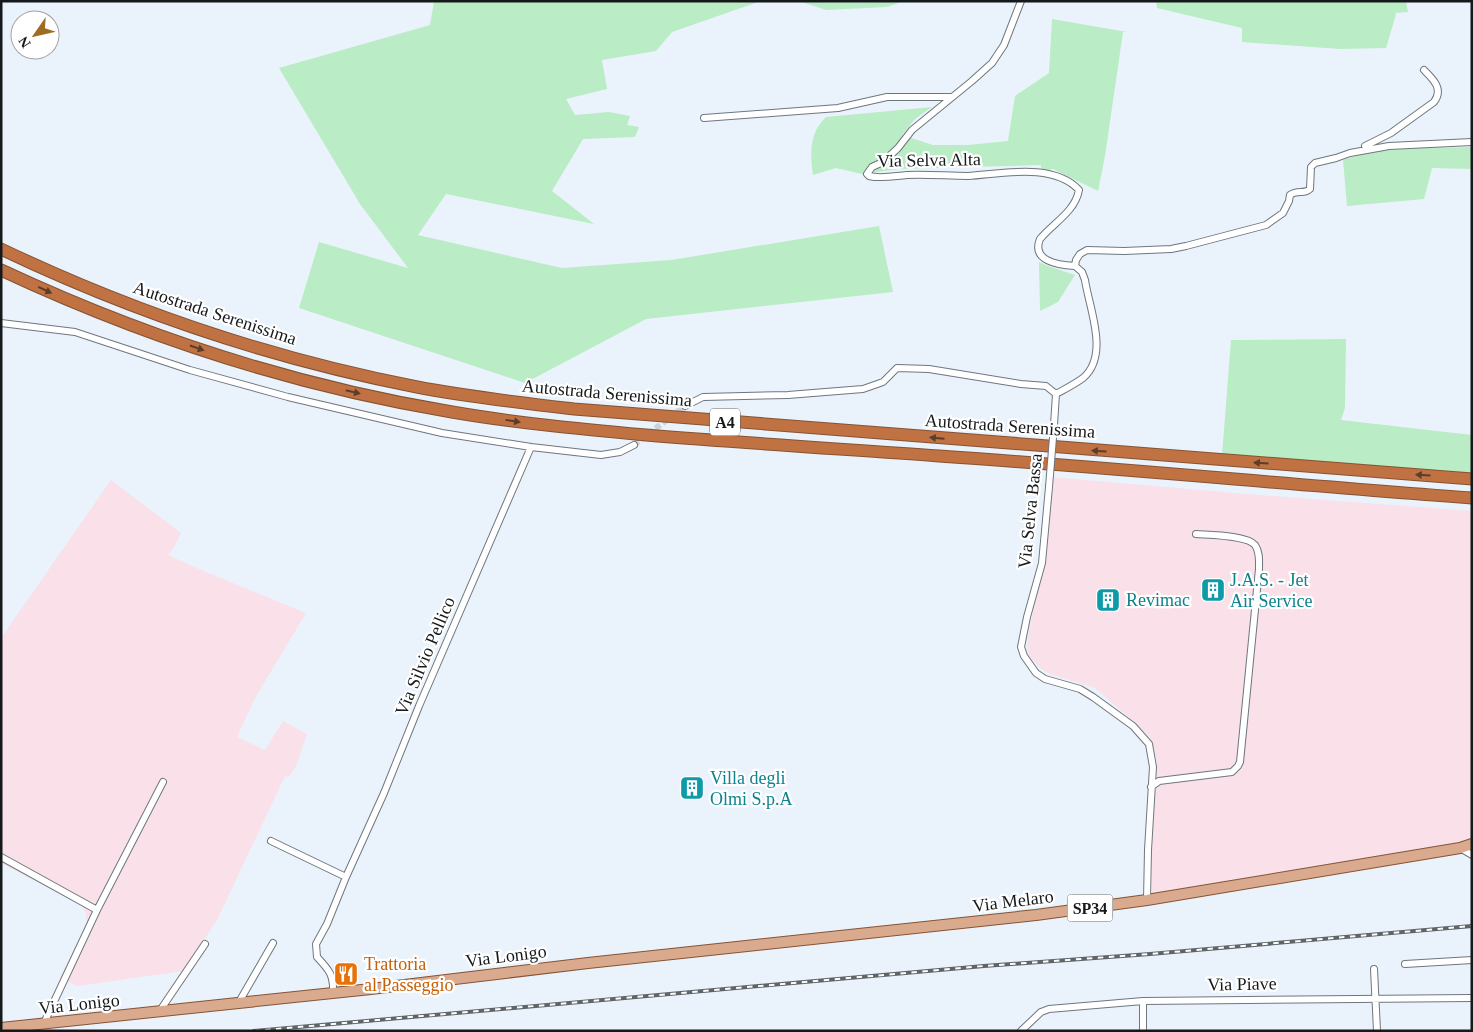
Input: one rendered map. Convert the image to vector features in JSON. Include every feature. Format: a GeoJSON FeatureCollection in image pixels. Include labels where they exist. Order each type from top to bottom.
{"type":"FeatureCollection","features":[{"type":"Feature","properties":{"kind":"highway","name":"Autostrada Serenissima"},"geometry":{"type":"LineString","coordinates":[[1,249],[104,294],[235,341],[328,367],[461,394],[574,410],[1472,479]]}},
{"type":"Feature","properties":{"kind":"highway","name":"Autostrada Serenissima"},"geometry":{"type":"LineString","coordinates":[[1,270],[102,313],[228,358],[274,372],[354,392],[456,413],[568,428],[671,437],[986,459],[1472,498]]}},
{"type":"Feature","properties":{"kind":"main road","name":"Via Melaro"},"geometry":{"type":"LineString","coordinates":[[717,950],[1027,916],[1147,900],[1460,848],[1472,844]]}},
{"type":"Feature","properties":{"kind":"main road","name":"Via Melaro"},"geometry":{"type":"LineString","coordinates":[[1460,848],[1472,850]]}},
{"type":"Feature","properties":{"kind":"main road","name":"Via Lonigo"},"geometry":{"type":"LineString","coordinates":[[1,1028],[333,993],[588,962],[717,950]]}},
{"type":"Feature","properties":{"kind":"street","name":"Via Selva Alta"},"geometry":{"type":"LineString","coordinates":[[1021,1],[1004,45],[997,57],[972,81],[912,130],[883,162],[867,172],[867,176],[878,178],[908,175],[966,176],[1027,171],[1068,181],[1079,190],[1078,197],[1071,208],[1040,239],[1038,252],[1040,256],[1047,260],[1075,266]]}},
{"type":"Feature","properties":{"kind":"street"},"geometry":{"type":"LineString","coordinates":[[685,406],[703,397],[788,395],[863,388],[883,382],[897,368],[929,369],[1020,384],[1046,386],[1056,394],[1084,377],[1091,368],[1096,356],[1096,336],[1085,280],[1082,272],[1075,266],[1080,254],[1087,250],[1170,249],[1266,225],[1283,213],[1290,196],[1295,192],[1305,192],[1310,189],[1310,172],[1311,167],[1315,163],[1357,151],[1391,133],[1434,102],[1439,92],[1438,86],[1424,70]]}},
{"type":"Feature","properties":{"kind":"street"},"geometry":{"type":"LineString","coordinates":[[704,118],[838,108],[886,98],[952,97]]}},
{"type":"Feature","properties":{"kind":"street"},"geometry":{"type":"LineString","coordinates":[[1357,151],[1389,146],[1472,142]]}},
{"type":"Feature","properties":{"kind":"street"},"geometry":{"type":"LineString","coordinates":[[1,323],[75,332],[190,370],[288,397],[442,433],[531,447],[601,455],[620,452],[634,445]]}},
{"type":"Feature","properties":{"kind":"street","name":"Via Selva Bassa"},"geometry":{"type":"LineString","coordinates":[[1056,394],[1042,563],[1023,633],[1022,647],[1029,666],[1036,673],[1045,679],[1080,689],[1093,696],[1133,726],[1149,744],[1152,756],[1147,900]]}},
{"type":"Feature","properties":{"kind":"street","name":"Via Silvio Pellico"},"geometry":{"type":"LineString","coordinates":[[333,993],[334,978],[317,957],[316,944],[327,924],[384,793],[423,697],[531,447]]}},
{"type":"Feature","properties":{"kind":"street"},"geometry":{"type":"LineString","coordinates":[[1151,788],[1151,786],[1159,781],[1232,772],[1240,762],[1259,554],[1256,546],[1247,539],[1196,534]]}},
{"type":"Feature","properties":{"kind":"street"},"geometry":{"type":"LineString","coordinates":[[44,1023],[97,910],[163,782]]}},
{"type":"Feature","properties":{"kind":"street"},"geometry":{"type":"LineString","coordinates":[[271,841],[346,877]]}},
{"type":"Feature","properties":{"kind":"street"},"geometry":{"type":"LineString","coordinates":[[1460,848],[1472,855]]}},
{"type":"Feature","properties":{"kind":"street"},"geometry":{"type":"LineString","coordinates":[[1,857],[97,910]]}},
{"type":"Feature","properties":{"kind":"street"},"geometry":{"type":"LineString","coordinates":[[239,1002],[273,943]]}},
{"type":"Feature","properties":{"kind":"street"},"geometry":{"type":"LineString","coordinates":[[160,1012],[205,944]]}},
{"type":"Feature","properties":{"kind":"street"},"geometry":{"type":"LineString","coordinates":[[1405,964],[1472,960]]}},
{"type":"Feature","properties":{"kind":"street"},"geometry":{"type":"LineString","coordinates":[[1374,969],[1377,1031]]}},
{"type":"Feature","properties":{"kind":"street","name":"Via Piave"},"geometry":{"type":"LineString","coordinates":[[1022,1031],[1041,1012],[1049,1009],[1143,1001],[1472,998]]}},
{"type":"Feature","properties":{"kind":"street"},"geometry":{"type":"LineString","coordinates":[[1143,1001],[1143,1031]]}},
{"type":"Feature","properties":{"kind":"shaded area"},"geometry":{"type":"Polygon","coordinates":[[[1051,477],[1472,511],[1472,848],[1152,898],[1152,828],[1157,762],[1151,739],[1095,688],[1050,674],[1040,668],[1028,655],[1027,645],[1030,625],[1047,556],[1051,477]]]}},
{"type":"Feature","properties":{"kind":"shaded area"},"geometry":{"type":"Polygon","coordinates":[[[111,480],[181,533],[168,555],[306,613],[255,698],[237,737],[265,750],[283,721],[307,734],[296,766],[289,777],[285,776],[217,920],[184,971],[77,986],[60,977],[87,924],[86,914],[81,905],[1,863],[1,638],[111,480]]]}},
{"type":"Feature","properties":{"kind":"green space"},"geometry":{"type":"Polygon","coordinates":[[[434,1],[761,1],[672,32],[656,51],[602,60],[607,89],[566,99],[575,115],[609,112],[630,116],[627,125],[639,127],[635,137],[583,139],[552,191],[594,224],[446,194],[418,235],[562,268],[671,260],[879,226],[893,292],[646,319],[525,383],[299,308],[319,242],[408,268],[360,204],[279,68],[430,25],[434,1]]]}},
{"type":"Feature","properties":{"kind":"green space"},"geometry":{"type":"Polygon","coordinates":[[[799,1],[904,1],[887,7],[826,10],[799,1]]]}},
{"type":"Feature","properties":{"kind":"green space"},"geometry":{"type":"Polygon","coordinates":[[[1156,1],[1406,1],[1408,12],[1395,13],[1386,48],[1340,49],[1242,42],[1242,28],[1157,8],[1156,1]]]}},
{"type":"Feature","properties":{"kind":"green space"},"geometry":{"type":"Polygon","coordinates":[[[1052,19],[1127,32],[1123,32],[1098,191],[1053,169],[1041,172],[1041,165],[899,169],[862,174],[836,168],[813,175],[812,144],[816,130],[826,117],[932,107],[915,119],[902,135],[933,145],[968,145],[1008,141],[1015,96],[1049,73],[1052,19]]]}},
{"type":"Feature","properties":{"kind":"green space"},"geometry":{"type":"Polygon","coordinates":[[[1472,147],[1472,169],[1432,168],[1424,199],[1347,206],[1343,160],[1358,155],[1390,150],[1472,147]]]}},
{"type":"Feature","properties":{"kind":"green space"},"geometry":{"type":"Polygon","coordinates":[[[1039,262],[1075,275],[1058,302],[1040,311],[1039,262]]]}},
{"type":"Feature","properties":{"kind":"green space"},"geometry":{"type":"Polygon","coordinates":[[[1346,339],[1345,408],[1341,420],[1472,435],[1472,474],[1222,455],[1231,340],[1346,339]]]}},
{"type":"Feature","properties":{"kind":"tunnel"},"geometry":{"type":"LineString","coordinates":[[634,445],[685,406]]}},
{"type":"Feature","properties":{"kind":"railway"},"geometry":{"type":"LineString","coordinates":[[254,1031],[984,966],[1150,954],[1472,926]]}},
{"type":"Feature","properties":{"kind":"place","name":"J.A.S. - Jet Air Service"},"geometry":{"type":"Point","coordinates":[1213,590]}},
{"type":"Feature","properties":{"kind":"place","name":"Revimac"},"geometry":{"type":"Point","coordinates":[1108,600]}},
{"type":"Feature","properties":{"kind":"place","name":"Villa degli Olmi S.p.A"},"geometry":{"type":"Point","coordinates":[692,788]}},
{"type":"Feature","properties":{"kind":"place","name":"Trattoria al Passeggio"},"geometry":{"type":"Point","coordinates":[346,974]}}]}
